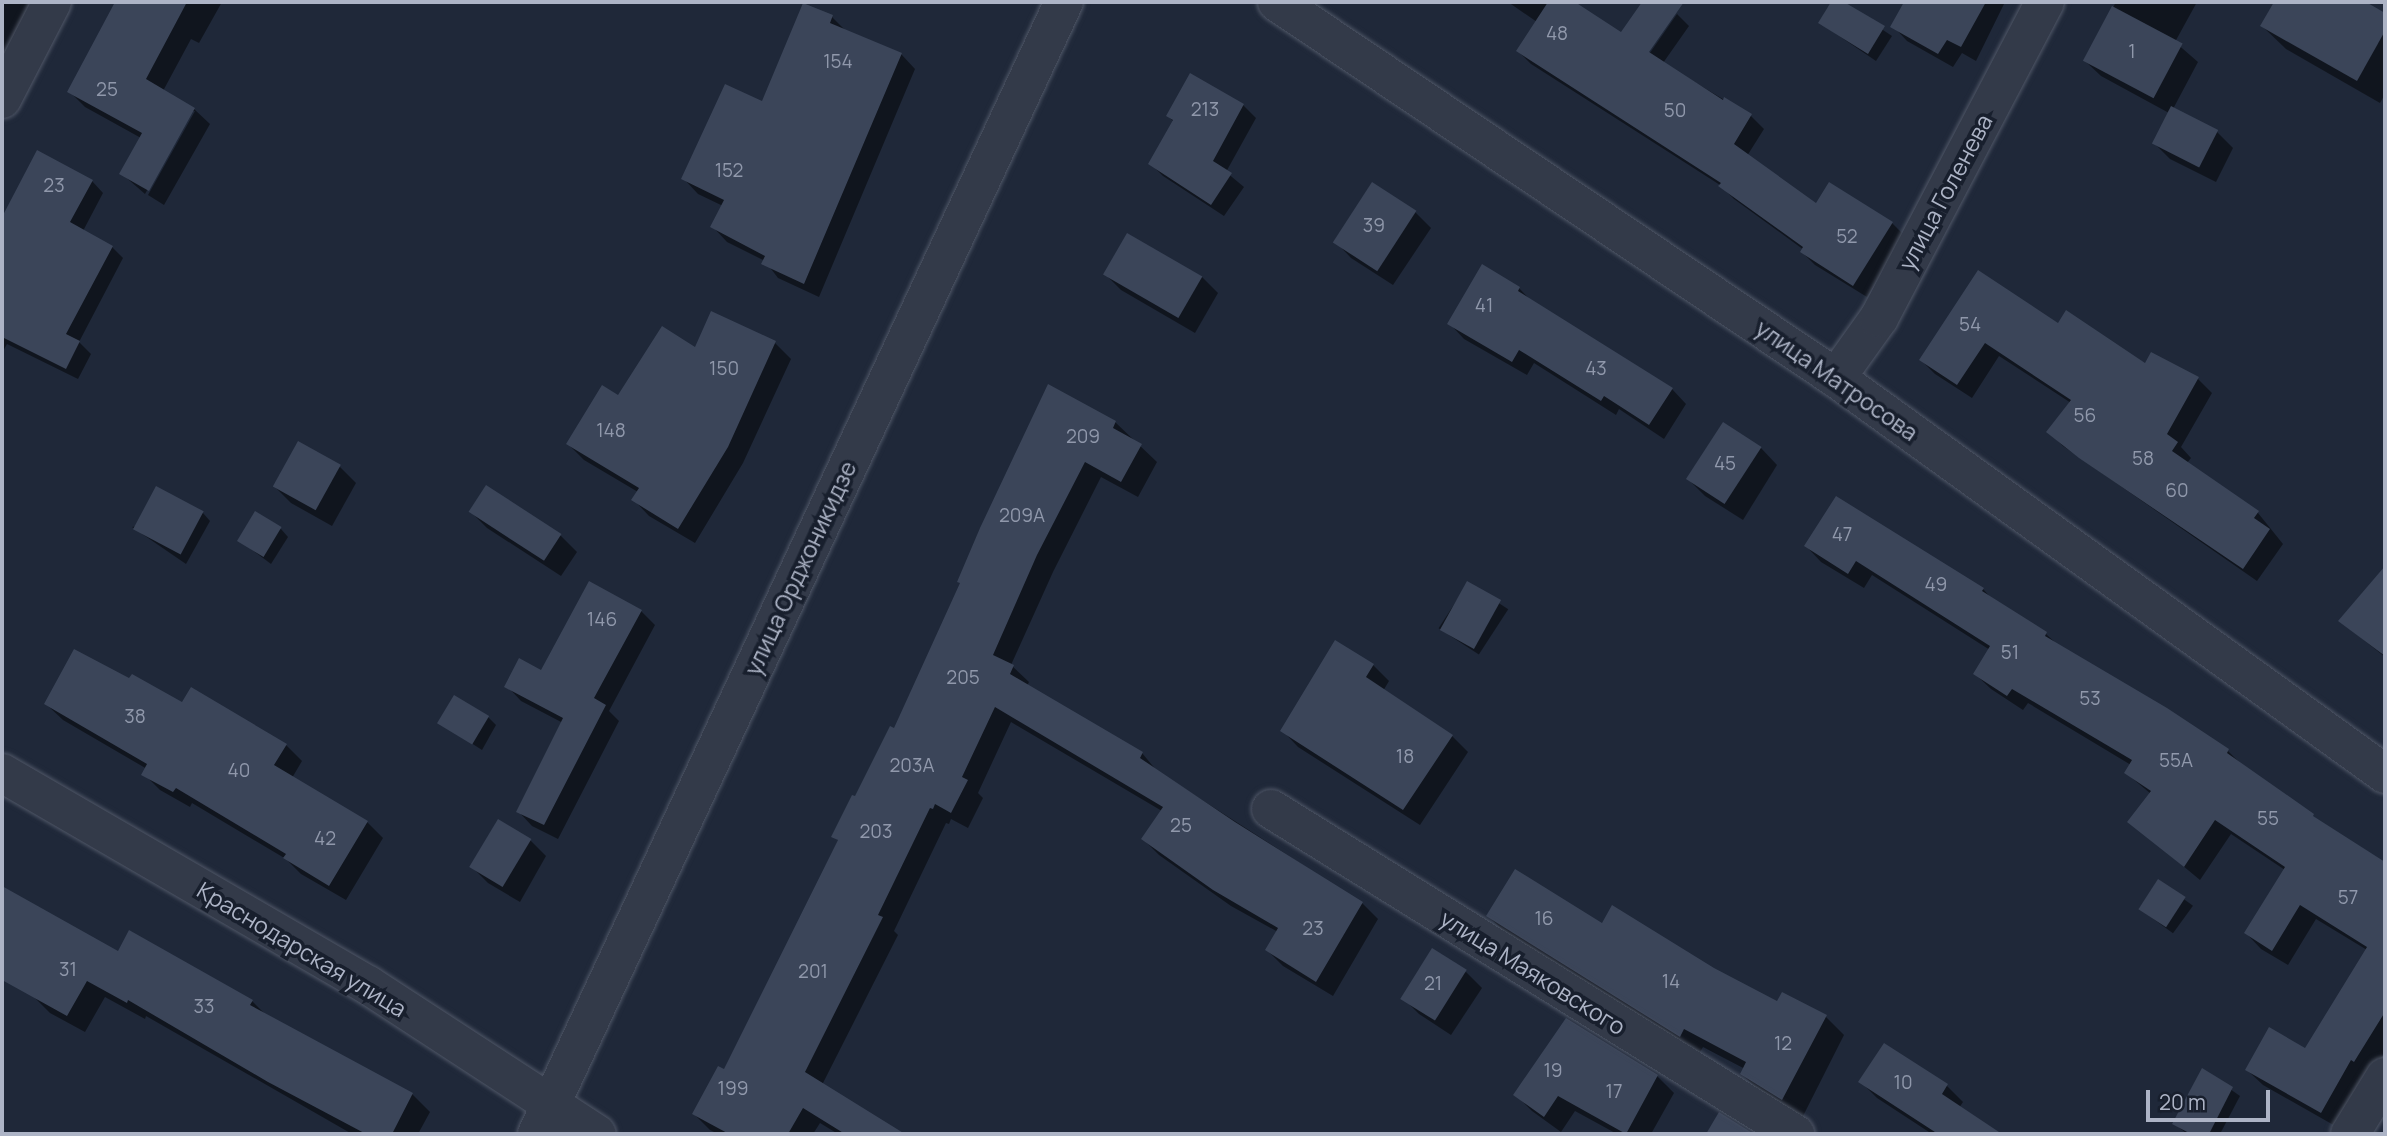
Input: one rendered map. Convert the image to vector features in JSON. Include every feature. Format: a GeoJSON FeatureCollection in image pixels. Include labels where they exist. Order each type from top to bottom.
{"type":"FeatureCollection","features":[{"type":"Feature","properties":{"kind":"street"},"geometry":{"type":"LineString","coordinates":[[2,99],[52,2]]}},
{"type":"Feature","properties":{"kind":"street","name":"улица Орджоникидзе"},"geometry":{"type":"LineString","coordinates":[[544,1119],[1064,2]]}},
{"type":"Feature","properties":{"kind":"street","name":"улица Матросова"},"geometry":{"type":"LineString","coordinates":[[1277,2],[1836,378],[2385,774]]}},
{"type":"Feature","properties":{"kind":"street","name":"улица Голенева"},"geometry":{"type":"LineString","coordinates":[[1836,378],[1879,318],[2045,2]]}},
{"type":"Feature","properties":{"kind":"street","name":"Краснодарская улица"},"geometry":{"type":"LineString","coordinates":[[2,773],[368,985],[544,1119],[597,1134]]}},
{"type":"Feature","properties":{"kind":"street","name":"улица Маяковского"},"geometry":{"type":"LineString","coordinates":[[1271,809],[1795,1134]]}},
{"type":"Feature","properties":{"kind":"street"},"geometry":{"type":"LineString","coordinates":[[2350,1134],[2385,1077]]}},
{"type":"Feature","properties":{"kind":"building"},"geometry":{"type":"Polygon","coordinates":[[[115,2],[187,2],[146,79],[195,108],[149,191],[119,174],[142,133],[67,92],[115,2]]]}},
{"type":"Feature","properties":{"kind":"building"},"geometry":{"type":"Polygon","coordinates":[[[1548,2],[1575,2],[1621,32],[1642,2],[1684,2],[1649,52],[1723,100],[1724,97],[1752,114],[1734,144],[1816,203],[1829,182],[1893,222],[1853,286],[1800,252],[1803,247],[1718,186],[1721,183],[1516,51],[1548,2]]]}},
{"type":"Feature","properties":{"kind":"building"},"geometry":{"type":"Polygon","coordinates":[[[1831,2],[1844,2],[1885,26],[1868,54],[1818,23],[1831,2]]]}},
{"type":"Feature","properties":{"kind":"building"},"geometry":{"type":"Polygon","coordinates":[[[1904,2],[1986,2],[1961,47],[1947,40],[1938,54],[1890,27],[1904,2]]]}},
{"type":"Feature","properties":{"kind":"building"},"geometry":{"type":"Polygon","coordinates":[[[2274,2],[2366,2],[2385,13],[2385,31],[2357,81],[2260,26],[2274,2]]]}},
{"type":"Feature","properties":{"kind":"building"},"geometry":{"type":"Polygon","coordinates":[[[803,3],[833,15],[830,23],[902,53],[804,284],[761,264],[765,256],[710,227],[724,200],[681,179],[725,84],[762,101],[803,3]]]}},
{"type":"Feature","properties":{"kind":"building"},"geometry":{"type":"Polygon","coordinates":[[[2112,6],[2183,44],[2154,98],[2083,61],[2112,6]]]}},
{"type":"Feature","properties":{"kind":"building"},"geometry":{"type":"Polygon","coordinates":[[[1190,73],[1244,104],[1213,161],[1232,173],[1211,205],[1148,164],[1173,120],[1166,116],[1190,73]]]}},
{"type":"Feature","properties":{"kind":"building"},"geometry":{"type":"Polygon","coordinates":[[[2171,106],[2218,130],[2199,167],[2152,143],[2171,106]]]}},
{"type":"Feature","properties":{"kind":"building"},"geometry":{"type":"Polygon","coordinates":[[[37,150],[93,180],[70,222],[113,246],[66,334],[80,341],[66,369],[2,337],[2,217],[37,150]]]}},
{"type":"Feature","properties":{"kind":"building"},"geometry":{"type":"Polygon","coordinates":[[[1372,182],[1416,211],[1377,271],[1333,242],[1372,182]]]}},
{"type":"Feature","properties":{"kind":"building"},"geometry":{"type":"Polygon","coordinates":[[[1127,233],[1202,276],[1178,318],[1103,275],[1127,233]]]}},
{"type":"Feature","properties":{"kind":"building"},"geometry":{"type":"Polygon","coordinates":[[[1482,264],[1520,287],[1518,291],[1673,388],[1649,425],[1604,396],[1601,401],[1519,350],[1512,362],[1447,324],[1482,264]]]}},
{"type":"Feature","properties":{"kind":"building"},"geometry":{"type":"Polygon","coordinates":[[[1978,270],[2058,323],[2066,310],[2145,363],[2151,352],[2199,377],[2167,434],[2178,442],[2172,451],[2259,511],[2254,518],[2270,529],[2243,569],[2079,458],[2046,432],[2071,400],[1985,343],[1957,385],[1919,360],[1978,270]]]}},
{"type":"Feature","properties":{"kind":"building"},"geometry":{"type":"Polygon","coordinates":[[[711,311],[776,341],[728,447],[678,529],[631,500],[639,488],[566,444],[602,385],[618,395],[662,326],[695,347],[711,311]]]}},
{"type":"Feature","properties":{"kind":"building"},"geometry":{"type":"Polygon","coordinates":[[[1048,384],[1116,421],[1113,428],[1142,444],[1121,482],[1085,462],[1037,555],[993,655],[1014,665],[1010,674],[1143,752],[1140,758],[1235,822],[1363,902],[1316,982],[1265,950],[1278,928],[1213,890],[1141,839],[1163,807],[995,707],[962,777],[968,780],[951,813],[935,804],[933,809],[930,808],[878,915],[883,917],[805,1072],[905,1134],[845,1134],[803,1108],[788,1134],[729,1134],[692,1114],[718,1066],[724,1069],[838,840],[831,837],[890,726],[894,728],[960,583],[957,582],[980,528],[1048,384]]]}},
{"type":"Feature","properties":{"kind":"building"},"geometry":{"type":"Polygon","coordinates":[[[1723,422],[1762,447],[1725,504],[1686,479],[1723,422]]]}},
{"type":"Feature","properties":{"kind":"building"},"geometry":{"type":"Polygon","coordinates":[[[298,441],[341,465],[316,510],[273,486],[298,441]]]}},
{"type":"Feature","properties":{"kind":"building"},"geometry":{"type":"Polygon","coordinates":[[[486,485],[561,534],[544,561],[469,512],[486,485]]]}},
{"type":"Feature","properties":{"kind":"building"},"geometry":{"type":"Polygon","coordinates":[[[156,486],[204,511],[181,555],[133,529],[156,486]]]}},
{"type":"Feature","properties":{"kind":"building"},"geometry":{"type":"Polygon","coordinates":[[[1836,496],[1984,588],[1982,591],[2047,632],[2045,636],[2167,708],[2229,749],[2227,753],[2314,814],[2313,816],[2385,862],[2385,1012],[2354,1062],[2351,1060],[2321,1113],[2245,1070],[2269,1027],[2305,1048],[2367,947],[2300,905],[2272,951],[2244,933],[2285,867],[2215,820],[2184,867],[2127,822],[2151,791],[2124,773],[2132,760],[2012,689],[2007,696],[1973,674],[1990,646],[1856,561],[1848,574],[1804,546],[1836,496]]]}},
{"type":"Feature","properties":{"kind":"building"},"geometry":{"type":"Polygon","coordinates":[[[255,511],[282,527],[264,557],[237,541],[255,511]]]}},
{"type":"Feature","properties":{"kind":"building"},"geometry":{"type":"Polygon","coordinates":[[[2385,566],[2385,656],[2338,621],[2385,566]]]}},
{"type":"Feature","properties":{"kind":"building"},"geometry":{"type":"Polygon","coordinates":[[[589,581],[642,610],[594,698],[606,705],[544,825],[516,812],[563,718],[504,687],[519,658],[541,670],[589,581]]]}},
{"type":"Feature","properties":{"kind":"building"},"geometry":{"type":"Polygon","coordinates":[[[1467,581],[1501,600],[1474,649],[1440,630],[1467,581]]]}},
{"type":"Feature","properties":{"kind":"building"},"geometry":{"type":"Polygon","coordinates":[[[1335,640],[1374,664],[1366,677],[1453,735],[1403,810],[1280,731],[1335,640]]]}},
{"type":"Feature","properties":{"kind":"building"},"geometry":{"type":"Polygon","coordinates":[[[74,649],[129,678],[132,674],[182,702],[191,687],[287,744],[274,765],[368,821],[329,886],[283,858],[286,854],[176,788],[173,792],[141,775],[147,764],[44,704],[74,649]]]}},
{"type":"Feature","properties":{"kind":"building"},"geometry":{"type":"Polygon","coordinates":[[[454,695],[489,716],[472,744],[437,723],[454,695]]]}},
{"type":"Feature","properties":{"kind":"building"},"geometry":{"type":"Polygon","coordinates":[[[498,819],[531,839],[503,887],[469,867],[498,819]]]}},
{"type":"Feature","properties":{"kind":"building"},"geometry":{"type":"Polygon","coordinates":[[[1515,869],[1602,923],[1612,905],[1714,968],[1777,1001],[1782,992],[1827,1015],[1782,1100],[1740,1074],[1746,1062],[1684,1029],[1680,1037],[1486,916],[1515,869]]]}},
{"type":"Feature","properties":{"kind":"building"},"geometry":{"type":"Polygon","coordinates":[[[2158,879],[2186,897],[2166,927],[2138,909],[2158,879]]]}},
{"type":"Feature","properties":{"kind":"building"},"geometry":{"type":"Polygon","coordinates":[[[2,886],[118,951],[129,930],[253,1000],[250,1005],[413,1093],[392,1134],[366,1134],[268,1082],[128,1000],[127,1003],[87,981],[67,1016],[2,980],[2,886]]]}},
{"type":"Feature","properties":{"kind":"building"},"geometry":{"type":"Polygon","coordinates":[[[1432,948],[1467,970],[1435,1021],[1400,999],[1432,948]]]}},
{"type":"Feature","properties":{"kind":"building"},"geometry":{"type":"Polygon","coordinates":[[[1566,1018],[1658,1075],[1626,1134],[1558,1096],[1544,1117],[1513,1095],[1566,1018]]]}},
{"type":"Feature","properties":{"kind":"building"},"geometry":{"type":"Polygon","coordinates":[[[1884,1043],[1948,1084],[1942,1094],[2002,1134],[1938,1134],[1858,1082],[1884,1043]]]}},
{"type":"Feature","properties":{"kind":"building"},"geometry":{"type":"Polygon","coordinates":[[[2202,1068],[2233,1087],[2209,1134],[2191,1134],[2172,1124],[2202,1068]]]}},
{"type":"Feature","properties":{"kind":"building"},"geometry":{"type":"Polygon","coordinates":[[[1719,1112],[1754,1134],[1706,1134],[1719,1112]]]}}]}
